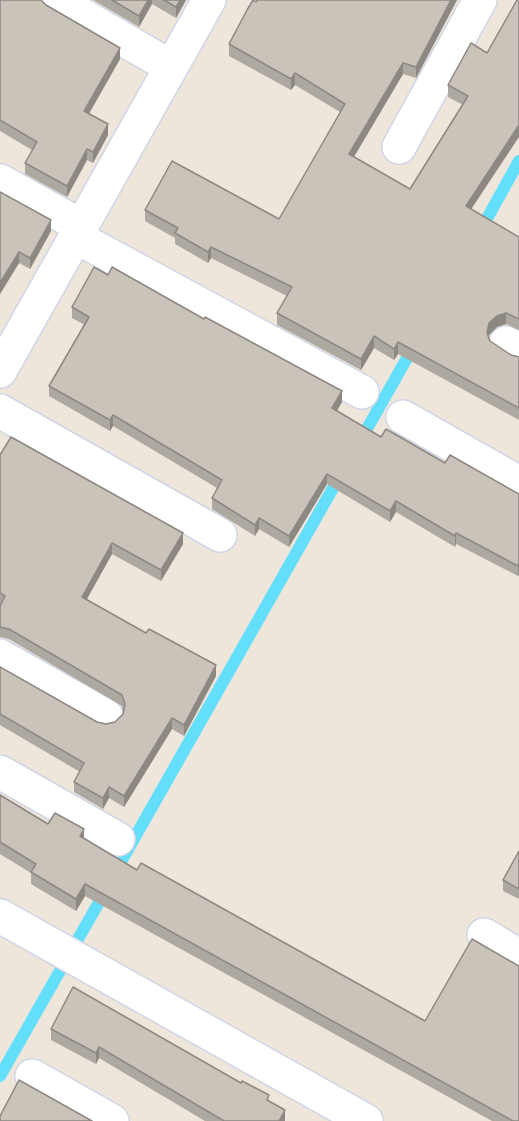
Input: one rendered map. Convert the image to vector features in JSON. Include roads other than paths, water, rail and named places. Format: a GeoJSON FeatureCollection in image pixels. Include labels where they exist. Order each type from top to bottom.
{"type":"FeatureCollection","features":[{"type":"Feature","properties":{"kind":"street"},"geometry":{"type":"LineString","coordinates":[[56,0],[171,67]]}},
{"type":"Feature","properties":{"kind":"street"},"geometry":{"type":"LineString","coordinates":[[1,366],[209,0]]}},
{"type":"Feature","properties":{"kind":"street"},"geometry":{"type":"LineString","coordinates":[[399,147],[480,0]]}},
{"type":"Feature","properties":{"kind":"street"},"geometry":{"type":"LineString","coordinates":[[0,181],[79,231],[362,392]]}},
{"type":"Feature","properties":{"kind":"street"},"geometry":{"type":"LineString","coordinates":[[0,411],[220,535]]}},
{"type":"Feature","properties":{"kind":"street"},"geometry":{"type":"LineString","coordinates":[[403,417],[519,483]]}},
{"type":"Feature","properties":{"kind":"street"},"geometry":{"type":"LineString","coordinates":[[0,656],[106,717]]}},
{"type":"Feature","properties":{"kind":"street"},"geometry":{"type":"LineString","coordinates":[[0,771],[118,839]]}},
{"type":"Feature","properties":{"kind":"street"},"geometry":{"type":"LineString","coordinates":[[0,915],[351,1117]]}},
{"type":"Feature","properties":{"kind":"street"},"geometry":{"type":"LineString","coordinates":[[484,936],[519,956]]}},
{"type":"Feature","properties":{"kind":"street"},"geometry":{"type":"LineString","coordinates":[[32,1076],[112,1121]]}},
{"type":"Feature","properties":{"kind":"waterway"},"geometry":{"type":"LineString","coordinates":[[479,233],[519,161]]}},
{"type":"Feature","properties":{"kind":"waterway"},"geometry":{"type":"LineString","coordinates":[[360,441],[415,344]]}},
{"type":"Feature","properties":{"kind":"waterway"},"geometry":{"type":"LineString","coordinates":[[114,874],[341,474]]}},
{"type":"Feature","properties":{"kind":"waterway"},"geometry":{"type":"LineString","coordinates":[[0,1076],[106,890]]}}]}
